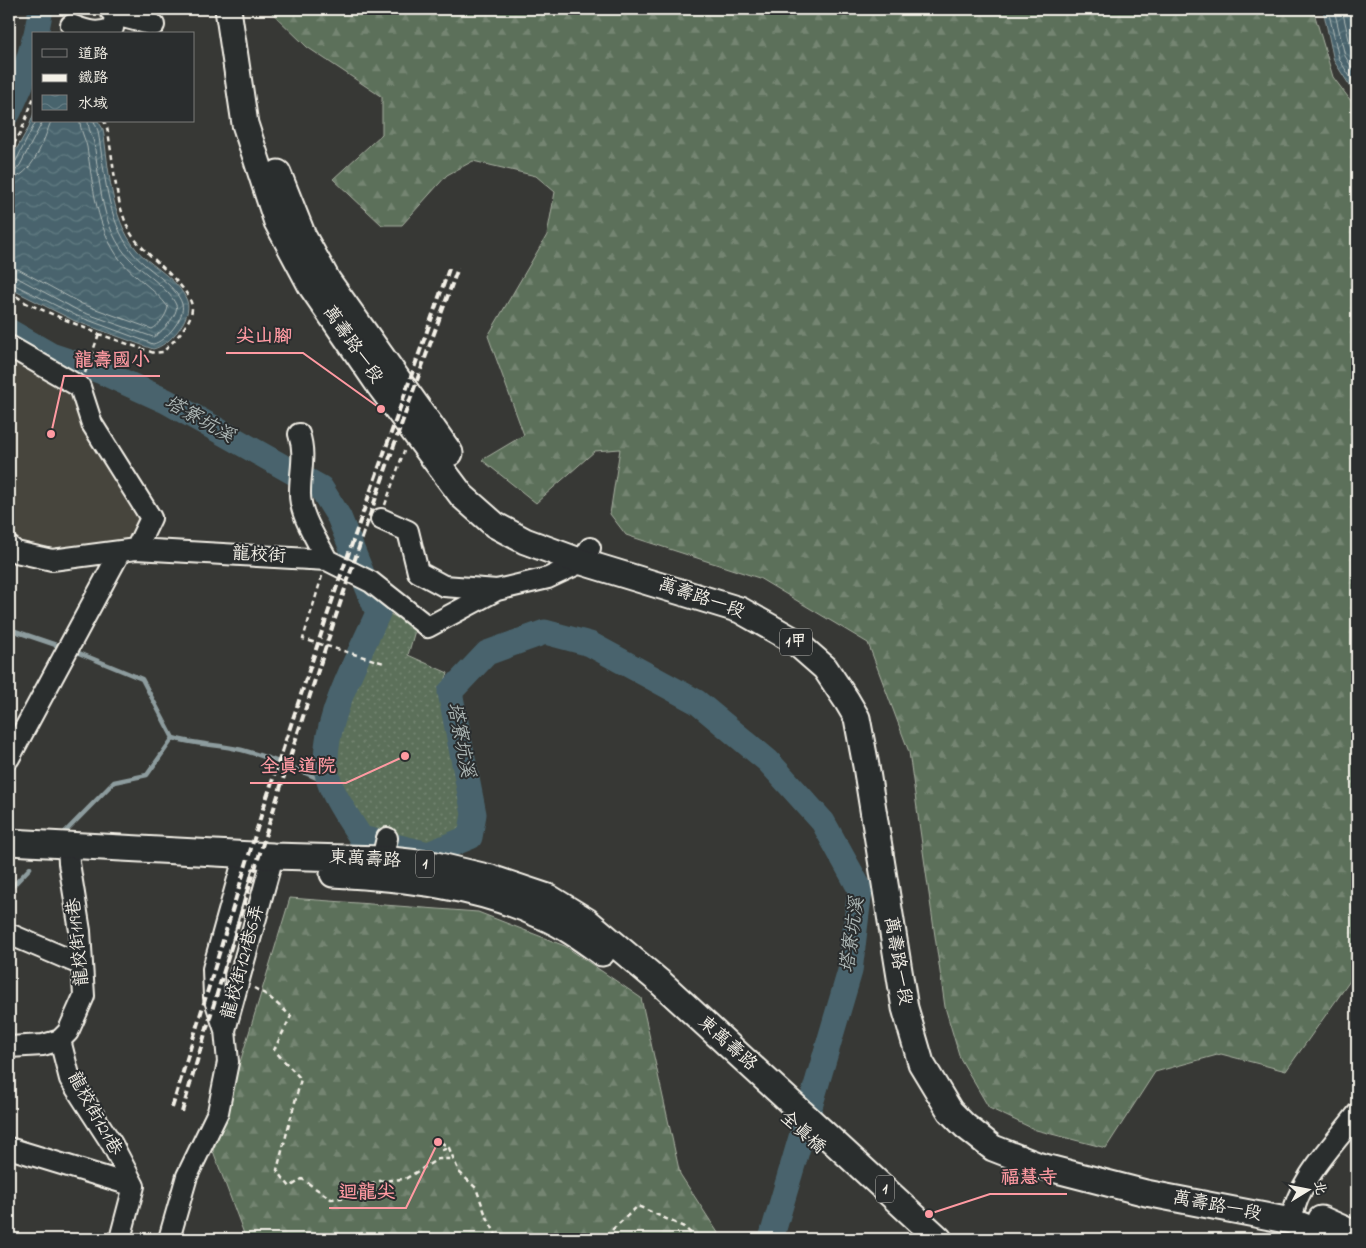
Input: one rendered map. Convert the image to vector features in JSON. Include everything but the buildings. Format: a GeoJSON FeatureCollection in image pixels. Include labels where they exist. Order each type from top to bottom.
{"type":"FeatureCollection","features":[{"type":"Feature","properties":{"kind":"main road","name":"萬壽路一段"},"geometry":{"type":"LineString","coordinates":[[228,9],[245,124],[277,222],[311,286],[379,385],[462,496],[495,525],[525,541],[635,565],[745,594],[808,632],[827,648],[860,691],[874,730],[895,844],[906,929],[920,1004],[932,1046],[945,1074],[976,1117],[998,1134],[1054,1154],[1292,1215],[1344,1233]]}},
{"type":"Feature","properties":{"kind":"main road","name":"萬壽路一段"},"geometry":{"type":"LineString","coordinates":[[245,9],[262,121],[290,205],[303,236],[328,281],[455,459],[485,497],[509,513],[586,555]]}},
{"type":"Feature","properties":{"kind":"main road","name":"東萬壽路"},"geometry":{"type":"LineString","coordinates":[[9,842],[68,854]]}},
{"type":"Feature","properties":{"kind":"main road","name":"東萬壽路"},"geometry":{"type":"LineString","coordinates":[[9,859],[68,854],[271,863],[383,858],[436,865],[491,878],[548,897],[587,921],[661,983],[766,1090]]}},
{"type":"Feature","properties":{"kind":"main road","name":"全真橋"},"geometry":{"type":"LineString","coordinates":[[766,1090],[831,1138],[939,1239]]}},
{"type":"Feature","properties":{"kind":"main road","name":"全真橋"},"geometry":{"type":"LineString","coordinates":[[766,1090],[840,1167],[919,1239]]}},
{"type":"Feature","properties":{"kind":"street"},"geometry":{"type":"LineString","coordinates":[[102,32],[112,28],[112,12],[154,24]]}},
{"type":"Feature","properties":{"kind":"street"},"geometry":{"type":"LineString","coordinates":[[71,25],[88,32]]}},
{"type":"Feature","properties":{"kind":"street"},"geometry":{"type":"LineString","coordinates":[[9,346],[80,387],[92,424],[151,518],[128,551],[9,758]]}},
{"type":"Feature","properties":{"kind":"street"},"geometry":{"type":"LineString","coordinates":[[299,434],[304,454],[300,492],[301,506],[327,560]]}},
{"type":"Feature","properties":{"kind":"street"},"geometry":{"type":"LineString","coordinates":[[380,519],[408,531],[418,572],[444,586],[496,590]]}},
{"type":"Feature","properties":{"kind":"street","name":"龍校街"},"geometry":{"type":"LineString","coordinates":[[9,546],[16,552],[52,560],[128,551],[327,560],[371,582],[388,603],[428,627],[496,590],[548,578],[586,555]]}},
{"type":"Feature","properties":{"kind":"street","name":"龍校街119巷"},"geometry":{"type":"LineString","coordinates":[[60,1040],[68,1032],[84,996],[80,931],[68,854]]}},
{"type":"Feature","properties":{"kind":"street"},"geometry":{"type":"LineString","coordinates":[[226,1030],[214,997],[213,969],[243,861]]}},
{"type":"Feature","properties":{"kind":"street","name":"龍校街121巷6弄"},"geometry":{"type":"LineString","coordinates":[[169,1239],[187,1176],[218,1112],[228,1062],[226,1030],[271,863]]}},
{"type":"Feature","properties":{"kind":"street"},"geometry":{"type":"LineString","coordinates":[[9,934],[82,965]]}},
{"type":"Feature","properties":{"kind":"street"},"geometry":{"type":"LineString","coordinates":[[9,1047],[43,1045],[60,1040]]}},
{"type":"Feature","properties":{"kind":"street","name":"龍校街121巷"},"geometry":{"type":"LineString","coordinates":[[60,1040],[70,1079],[112,1144],[134,1186]]}},
{"type":"Feature","properties":{"kind":"street"},"geometry":{"type":"LineString","coordinates":[[1292,1215],[1305,1182],[1357,1114]]}},
{"type":"Feature","properties":{"kind":"street","name":"龍校街121巷"},"geometry":{"type":"LineString","coordinates":[[9,1148],[134,1186]]}},
{"type":"Feature","properties":{"kind":"street"},"geometry":{"type":"LineString","coordinates":[[120,1239],[134,1186]]}},
{"type":"Feature","properties":{"kind":"path"},"geometry":{"type":"LineString","coordinates":[[9,152],[20,132],[32,102]]}},
{"type":"Feature","properties":{"kind":"path"},"geometry":{"type":"LineString","coordinates":[[9,291],[26,303],[99,334],[154,353],[163,352],[187,322],[192,309],[189,298],[178,283],[139,245],[130,232],[120,204],[104,122]]}},
{"type":"Feature","properties":{"kind":"path"},"geometry":{"type":"LineString","coordinates":[[80,387],[99,334]]}},
{"type":"Feature","properties":{"kind":"path"},"geometry":{"type":"LineString","coordinates":[[380,519],[405,448]]}},
{"type":"Feature","properties":{"kind":"path"},"geometry":{"type":"LineString","coordinates":[[327,560],[303,639],[384,663]]}},
{"type":"Feature","properties":{"kind":"path"},"geometry":{"type":"LineString","coordinates":[[239,981],[267,995],[291,1016],[274,1050],[301,1079],[277,1170],[290,1187],[302,1179],[331,1199],[352,1197],[378,1181],[405,1179],[438,1159],[454,1159]]}},
{"type":"Feature","properties":{"kind":"path"},"geometry":{"type":"LineString","coordinates":[[441,1142],[449,1148],[459,1172],[476,1188],[485,1213],[498,1239]]}},
{"type":"Feature","properties":{"kind":"path"},"geometry":{"type":"LineString","coordinates":[[442,1150],[449,1148]]}},
{"type":"Feature","properties":{"kind":"path"},"geometry":{"type":"LineString","coordinates":[[612,1239],[613,1229],[638,1206],[684,1228],[697,1239]]}},
{"type":"Feature","properties":{"kind":"shaded area"},"geometry":{"type":"Polygon","coordinates":[[[9,351],[68,389],[107,461],[145,518],[127,544],[54,556],[9,538],[9,351]]]}},
{"type":"Feature","properties":{"kind":"green space"},"geometry":{"type":"Polygon","coordinates":[[[268,9],[1313,9],[1333,77],[1357,109],[1357,971],[1286,1071],[1221,1054],[1155,1072],[1106,1148],[1036,1130],[989,1108],[960,1058],[945,1007],[909,752],[868,643],[759,578],[626,535],[610,514],[620,449],[595,451],[536,503],[482,460],[524,435],[488,336],[547,235],[555,192],[536,176],[473,161],[447,175],[402,225],[382,225],[333,179],[382,134],[382,97],[307,47],[268,9]]]}},
{"type":"Feature","properties":{"kind":"green space"},"geometry":{"type":"Polygon","coordinates":[[[384,611],[416,627],[408,655],[448,673],[442,689],[465,809],[462,833],[429,847],[368,835],[343,794],[333,767],[336,732],[342,711],[384,611]]]}},
{"type":"Feature","properties":{"kind":"green space"},"geometry":{"type":"Polygon","coordinates":[[[290,898],[478,912],[565,946],[641,998],[680,1174],[722,1239],[246,1239],[213,1151],[290,898]]]}},
{"type":"Feature","properties":{"kind":"water"},"geometry":{"type":"Polygon","coordinates":[[[1323,9],[1357,9],[1357,97],[1334,61],[1323,9]]]}},
{"type":"Feature","properties":{"kind":"water"},"geometry":{"type":"Polygon","coordinates":[[[32,118],[32,122],[99,122],[103,129],[112,192],[127,236],[142,255],[178,286],[187,301],[188,308],[183,323],[166,343],[153,349],[75,321],[15,291],[9,285],[9,162],[32,118]]]}},
{"type":"Feature","properties":{"kind":"waterway","name":"塔寮坑溪"},"geometry":{"type":"LineString","coordinates":[[36,32],[41,9]]}},
{"type":"Feature","properties":{"kind":"waterway","name":"塔寮坑溪"},"geometry":{"type":"LineString","coordinates":[[9,112],[21,85],[32,47]]}},
{"type":"Feature","properties":{"kind":"waterway","name":"塔寮坑溪"},"geometry":{"type":"LineString","coordinates":[[9,331],[51,355],[102,372],[166,401],[321,488],[339,517],[378,613],[340,698],[327,744],[326,765],[330,784],[340,805],[361,838],[428,854],[470,837],[474,814],[450,692],[487,653],[545,632],[590,644],[697,702],[768,761],[823,822],[860,889],[850,971],[771,1239]]}},
{"type":"Feature","properties":{"kind":"waterway"},"geometry":{"type":"LineString","coordinates":[[9,629],[62,647]]}},
{"type":"Feature","properties":{"kind":"waterway"},"geometry":{"type":"LineString","coordinates":[[74,651],[142,679],[173,738],[253,753],[287,765],[330,784]]}},
{"type":"Feature","properties":{"kind":"waterway"},"geometry":{"type":"LineString","coordinates":[[63,834],[114,782],[147,775],[173,738]]}},
{"type":"Feature","properties":{"kind":"waterway"},"geometry":{"type":"LineString","coordinates":[[9,890],[30,868]]}},
{"type":"Feature","properties":{"kind":"railway"},"geometry":{"type":"LineString","coordinates":[[172,1108],[263,809],[336,589],[450,266]]}},
{"type":"Feature","properties":{"kind":"railway"},"geometry":{"type":"LineString","coordinates":[[182,1112],[312,687],[383,477],[458,268]]}},
{"type":"Feature","properties":{"kind":"place","name":"尖山腳"},"geometry":{"type":"Point","coordinates":[381,409]}},
{"type":"Feature","properties":{"kind":"place","name":"龍壽國小"},"geometry":{"type":"Point","coordinates":[51,434]}},
{"type":"Feature","properties":{"kind":"place","name":"全真道院"},"geometry":{"type":"Point","coordinates":[405,756]}},
{"type":"Feature","properties":{"kind":"place","name":"迴龍尖"},"geometry":{"type":"Point","coordinates":[438,1142]}},
{"type":"Feature","properties":{"kind":"place","name":"福慧寺"},"geometry":{"type":"Point","coordinates":[929,1214]}}]}
